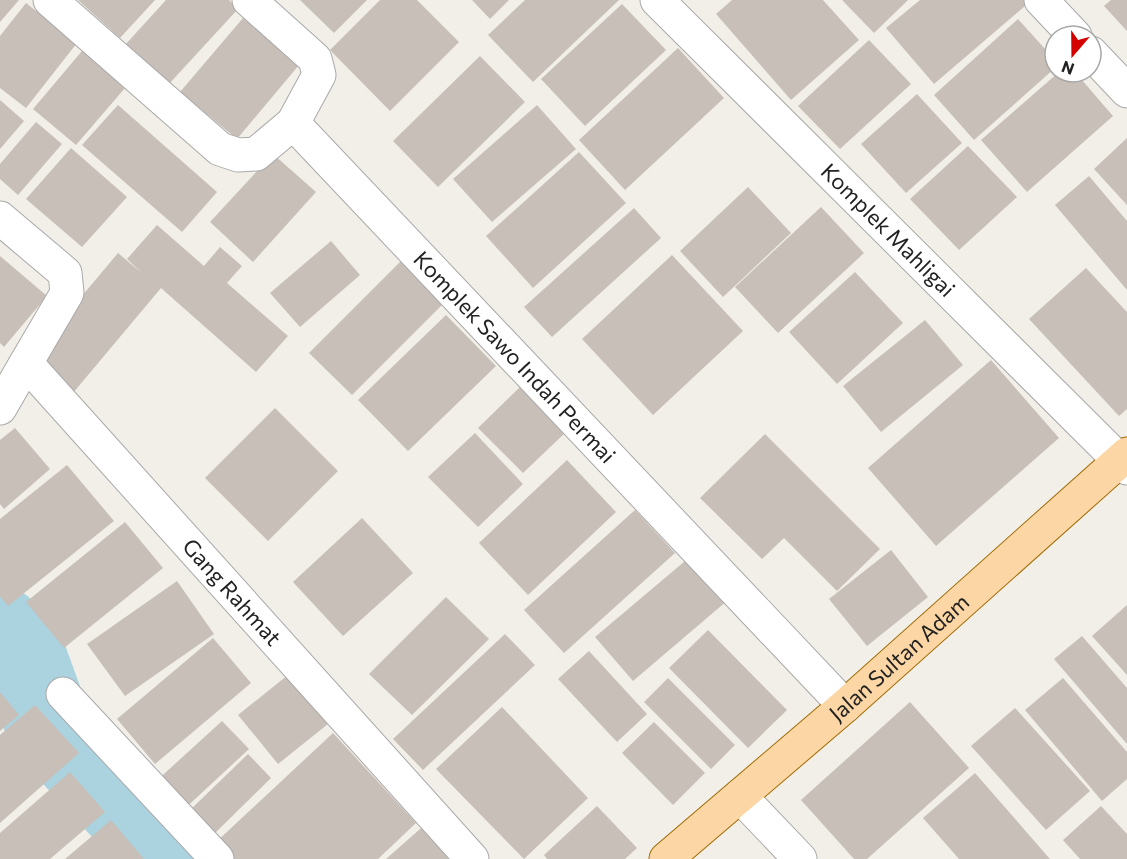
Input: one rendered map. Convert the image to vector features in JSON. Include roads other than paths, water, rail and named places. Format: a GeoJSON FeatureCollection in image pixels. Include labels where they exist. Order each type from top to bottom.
{"type":"FeatureCollection","features":[{"type":"Feature","properties":{"kind":"main road","name":"Jalan Sultan Adam"},"geometry":{"type":"LineString","coordinates":[[666,859],[845,706],[1124,461]]}},
{"type":"Feature","properties":{"kind":"street"},"geometry":{"type":"LineString","coordinates":[[50,0],[219,149],[238,155],[256,154],[293,123],[319,75],[315,59],[249,0]]}},
{"type":"Feature","properties":{"kind":"street","name":"Komplek Mahligai"},"geometry":{"type":"LineString","coordinates":[[657,0],[1124,461]]}},
{"type":"Feature","properties":{"kind":"street"},"geometry":{"type":"LineString","coordinates":[[1041,0],[1064,24]]}},
{"type":"Feature","properties":{"kind":"street"},"geometry":{"type":"LineString","coordinates":[[1103,66],[1127,91]]}},
{"type":"Feature","properties":{"kind":"street","name":"Komplek Sawo Indah Permai"},"geometry":{"type":"LineString","coordinates":[[293,123],[845,706]]}},
{"type":"Feature","properties":{"kind":"street"},"geometry":{"type":"LineString","coordinates":[[0,218],[65,273],[67,293],[0,408]]}},
{"type":"Feature","properties":{"kind":"street","name":"Gang Rahmat"},"geometry":{"type":"LineString","coordinates":[[26,363],[472,859]]}},
{"type":"Feature","properties":{"kind":"street"},"geometry":{"type":"LineString","coordinates":[[63,694],[217,859]]}},
{"type":"Feature","properties":{"kind":"street"},"geometry":{"type":"LineString","coordinates":[[740,796],[800,859]]}},
{"type":"Feature","properties":{"kind":"waterway"},"geometry":{"type":"LineString","coordinates":[[0,629],[20,647],[49,727],[171,859]]}}]}
